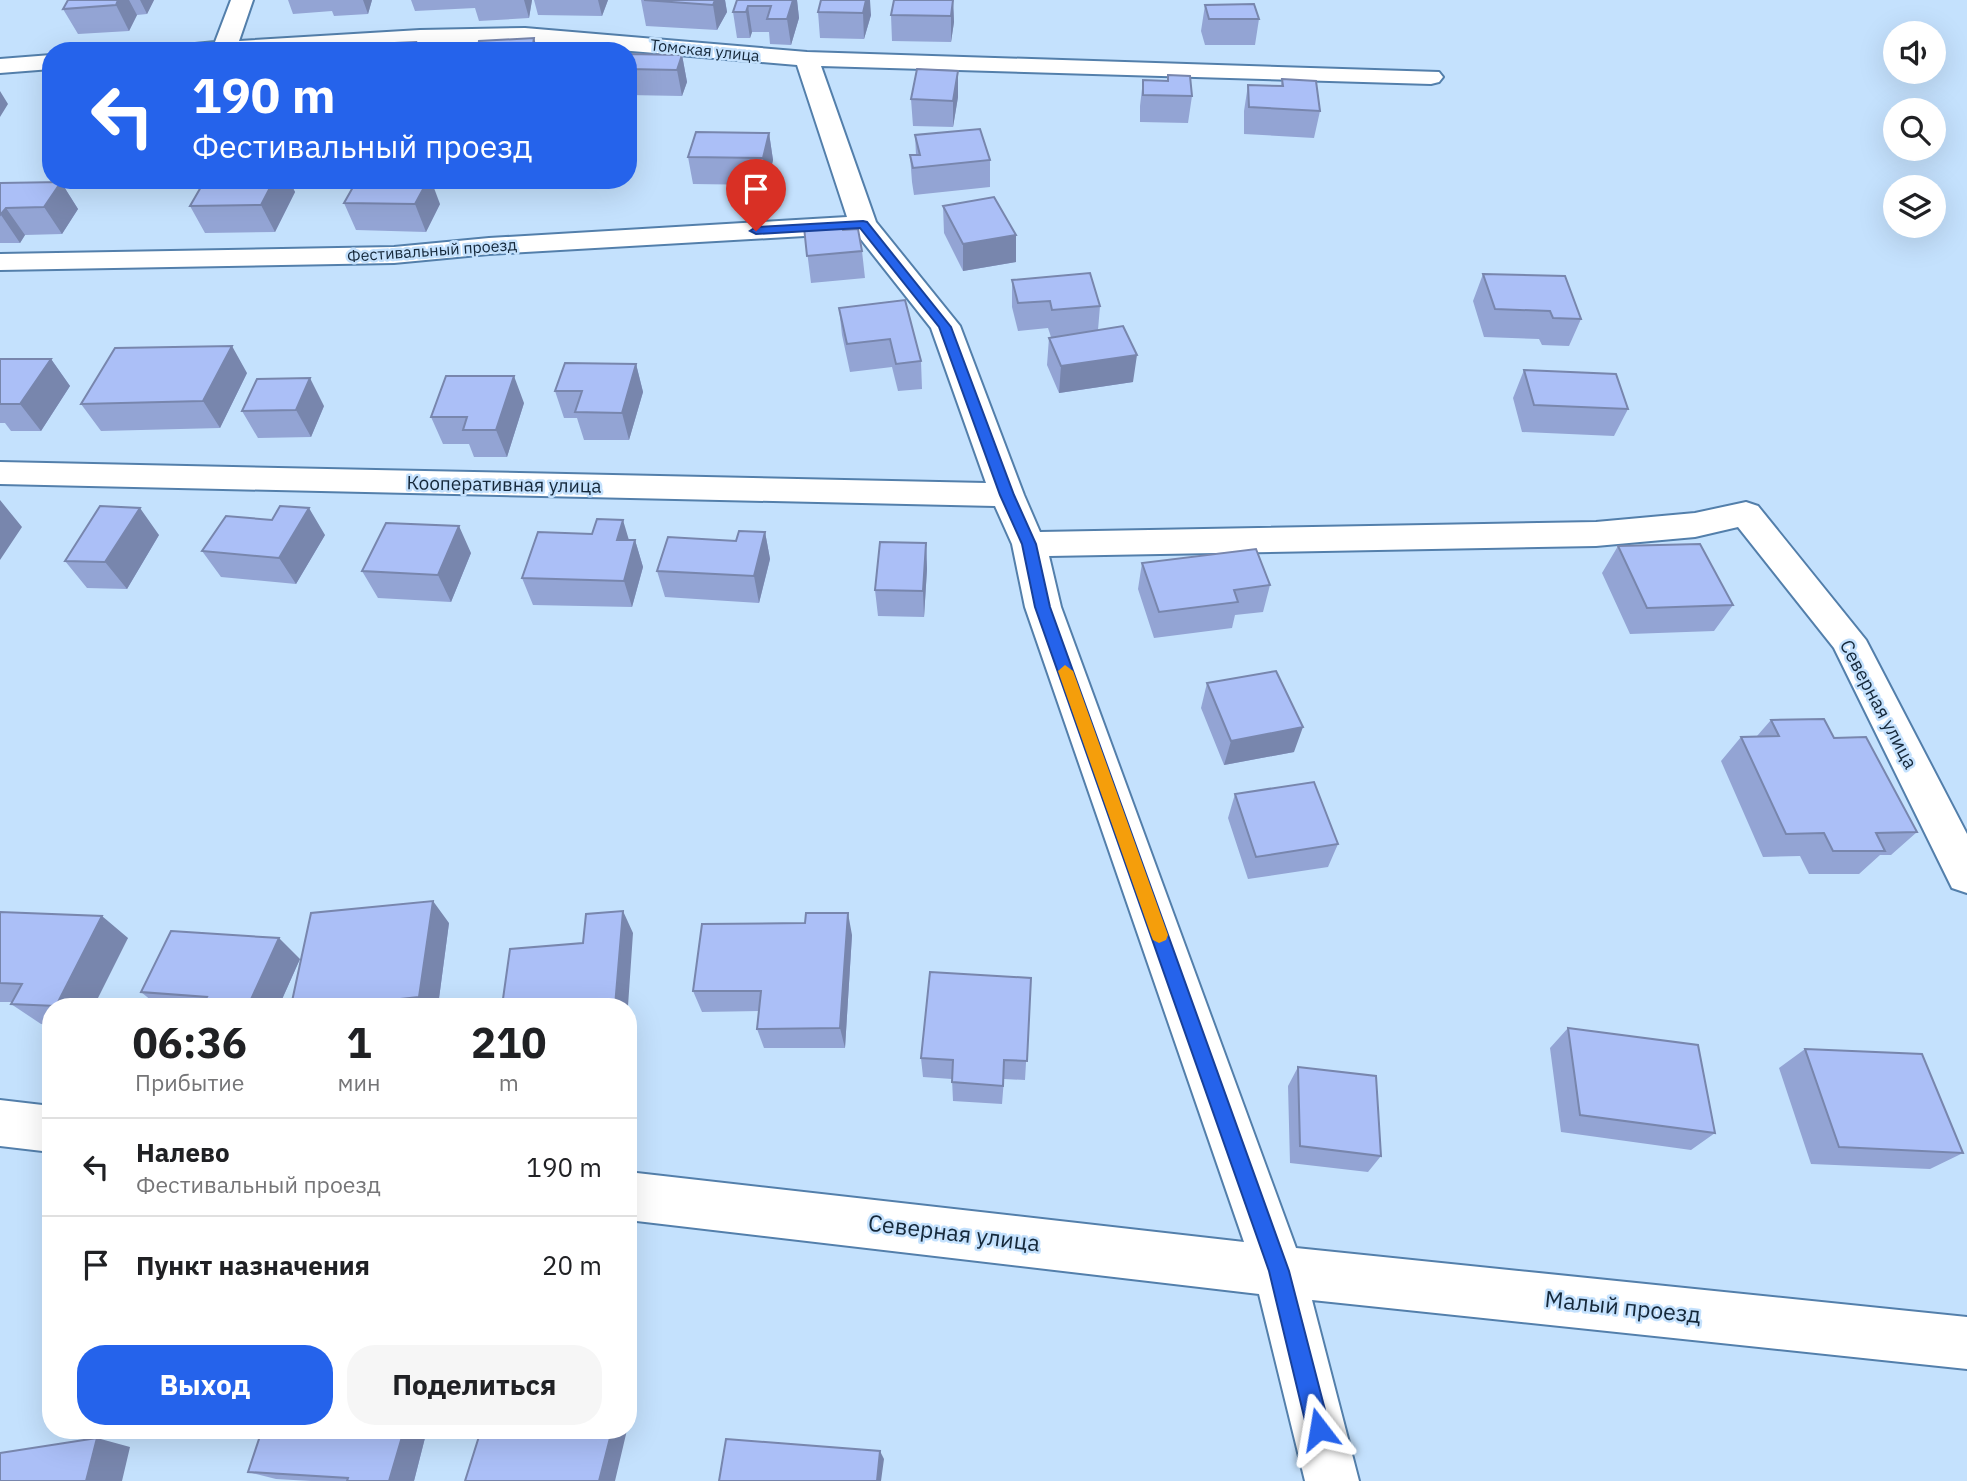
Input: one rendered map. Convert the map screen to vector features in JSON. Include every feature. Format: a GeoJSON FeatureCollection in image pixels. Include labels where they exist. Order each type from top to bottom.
{"type":"FeatureCollection","features":[{"type":"Feature","properties":{"kind":"street"},"geometry":{"type":"LineString","coordinates":[[227,42],[242,0]]}},
{"type":"Feature","properties":{"kind":"street","name":"Томская улица"},"geometry":{"type":"LineString","coordinates":[[322,42],[525,35],[607,42]]}},
{"type":"Feature","properties":{"kind":"street","name":"Томская улица"},"geometry":{"type":"LineString","coordinates":[[637,45],[807,59],[1431,77]]}},
{"type":"Feature","properties":{"kind":"street"},"geometry":{"type":"LineString","coordinates":[[807,59],[863,224],[945,327],[1007,495],[1029,544],[1043,607],[1279,1271],[1332,1481]]}},
{"type":"Feature","properties":{"kind":"street"},"geometry":{"type":"LineString","coordinates":[[0,66],[42,63]]}},
{"type":"Feature","properties":{"kind":"street","name":"Фестивальный проезд"},"geometry":{"type":"LineString","coordinates":[[0,262],[394,255],[489,246],[863,224]]}},
{"type":"Feature","properties":{"kind":"street","name":"Кооперативная улица"},"geometry":{"type":"LineString","coordinates":[[0,473],[1007,495]]}},
{"type":"Feature","properties":{"kind":"street","name":"Северная улица"},"geometry":{"type":"LineString","coordinates":[[1029,544],[1596,534],[1695,525],[1746,514],[1848,640],[1967,875]]}},
{"type":"Feature","properties":{"kind":"street"},"geometry":{"type":"LineString","coordinates":[[0,1123],[42,1128]]}},
{"type":"Feature","properties":{"kind":"street","name":"Северная улица"},"geometry":{"type":"LineString","coordinates":[[637,1197],[1279,1271]]}},
{"type":"Feature","properties":{"kind":"street","name":"Малый проезд"},"geometry":{"type":"LineString","coordinates":[[1279,1271],[1967,1343]]}},
{"type":"Feature","properties":{"kind":"building"},"geometry":{"type":"Polygon","coordinates":[[[68,0],[118,0],[116,5],[63,9],[68,0]]]}},
{"type":"Feature","properties":{"kind":"building"},"geometry":{"type":"Polygon","coordinates":[[[644,0],[715,0],[713,5],[644,0]]]}},
{"type":"Feature","properties":{"kind":"building"},"geometry":{"type":"Polygon","coordinates":[[[737,0],[793,0],[787,19],[767,19],[771,6],[748,6],[746,12],[733,12],[737,0]]]}},
{"type":"Feature","properties":{"kind":"building"},"geometry":{"type":"Polygon","coordinates":[[[821,0],[866,0],[863,13],[818,12],[821,0]]]}},
{"type":"Feature","properties":{"kind":"building"},"geometry":{"type":"Polygon","coordinates":[[[894,0],[953,0],[951,16],[891,15],[894,0]]]}},
{"type":"Feature","properties":{"kind":"building"},"geometry":{"type":"Polygon","coordinates":[[[1254,4],[1259,19],[1209,19],[1205,5],[1254,4]]]}},
{"type":"Feature","properties":{"kind":"building"},"geometry":{"type":"Polygon","coordinates":[[[534,38],[533,42],[479,41],[534,38]]]}},
{"type":"Feature","properties":{"kind":"building"},"geometry":{"type":"Polygon","coordinates":[[[637,54],[682,55],[677,70],[637,69],[637,54]]]}},
{"type":"Feature","properties":{"kind":"building"},"geometry":{"type":"Polygon","coordinates":[[[917,69],[958,71],[953,101],[911,99],[917,69]]]}},
{"type":"Feature","properties":{"kind":"building"},"geometry":{"type":"Polygon","coordinates":[[[1168,75],[1190,76],[1192,96],[1143,95],[1143,80],[1168,81],[1168,75]]]}},
{"type":"Feature","properties":{"kind":"building"},"geometry":{"type":"Polygon","coordinates":[[[1282,79],[1316,81],[1320,111],[1249,107],[1248,85],[1283,86],[1282,79]]]}},
{"type":"Feature","properties":{"kind":"building"},"geometry":{"type":"Polygon","coordinates":[[[980,129],[990,160],[913,168],[910,155],[920,155],[915,135],[980,129]]]}},
{"type":"Feature","properties":{"kind":"building"},"geometry":{"type":"Polygon","coordinates":[[[696,132],[769,133],[763,158],[688,157],[696,132]]]}},
{"type":"Feature","properties":{"kind":"building"},"geometry":{"type":"Polygon","coordinates":[[[42,182],[42,189],[56,189],[44,207],[6,208],[0,215],[0,183],[42,182]]]}},
{"type":"Feature","properties":{"kind":"building"},"geometry":{"type":"Polygon","coordinates":[[[200,189],[269,189],[261,205],[190,206],[200,189]]]}},
{"type":"Feature","properties":{"kind":"building"},"geometry":{"type":"Polygon","coordinates":[[[352,189],[423,189],[415,204],[344,203],[352,189]]]}},
{"type":"Feature","properties":{"kind":"building"},"geometry":{"type":"Polygon","coordinates":[[[994,197],[1016,235],[963,244],[943,206],[994,197]]]}},
{"type":"Feature","properties":{"kind":"building"},"geometry":{"type":"Polygon","coordinates":[[[842,224],[843,230],[858,229],[862,251],[807,256],[804,227],[842,224]]]}},
{"type":"Feature","properties":{"kind":"building"},"geometry":{"type":"Polygon","coordinates":[[[1090,273],[1100,306],[1052,310],[1050,301],[1018,303],[1012,280],[1090,273]]]}},
{"type":"Feature","properties":{"kind":"building"},"geometry":{"type":"Polygon","coordinates":[[[1483,274],[1565,276],[1581,319],[1553,318],[1550,311],[1495,309],[1483,274]]]}},
{"type":"Feature","properties":{"kind":"building"},"geometry":{"type":"Polygon","coordinates":[[[905,300],[921,361],[896,364],[890,339],[847,344],[839,308],[905,300]]]}},
{"type":"Feature","properties":{"kind":"building"},"geometry":{"type":"Polygon","coordinates":[[[1123,326],[1137,355],[1061,366],[1049,338],[1123,326]]]}},
{"type":"Feature","properties":{"kind":"building"},"geometry":{"type":"Polygon","coordinates":[[[232,346],[203,401],[81,404],[115,348],[232,346]]]}},
{"type":"Feature","properties":{"kind":"building"},"geometry":{"type":"Polygon","coordinates":[[[0,359],[51,359],[20,404],[0,404],[0,359]]]}},
{"type":"Feature","properties":{"kind":"building"},"geometry":{"type":"Polygon","coordinates":[[[565,363],[636,364],[622,413],[575,412],[582,391],[555,391],[565,363]]]}},
{"type":"Feature","properties":{"kind":"building"},"geometry":{"type":"Polygon","coordinates":[[[1524,370],[1616,374],[1628,409],[1534,405],[1524,370]]]}},
{"type":"Feature","properties":{"kind":"building"},"geometry":{"type":"Polygon","coordinates":[[[446,376],[514,376],[496,430],[463,430],[467,417],[431,417],[446,376]]]}},
{"type":"Feature","properties":{"kind":"building"},"geometry":{"type":"Polygon","coordinates":[[[310,378],[296,410],[242,411],[257,379],[310,378]]]}},
{"type":"Feature","properties":{"kind":"building"},"geometry":{"type":"Polygon","coordinates":[[[100,506],[140,508],[105,562],[65,561],[100,506]]]}},
{"type":"Feature","properties":{"kind":"building"},"geometry":{"type":"Polygon","coordinates":[[[280,506],[309,508],[279,558],[202,551],[226,516],[272,520],[280,506]]]}},
{"type":"Feature","properties":{"kind":"building"},"geometry":{"type":"Polygon","coordinates":[[[597,519],[623,520],[617,540],[635,540],[624,581],[522,578],[538,532],[592,534],[597,519]]]}},
{"type":"Feature","properties":{"kind":"building"},"geometry":{"type":"Polygon","coordinates":[[[386,523],[459,526],[438,575],[362,571],[386,523]]]}},
{"type":"Feature","properties":{"kind":"building"},"geometry":{"type":"Polygon","coordinates":[[[739,531],[765,532],[754,576],[657,571],[668,537],[736,541],[739,531]]]}},
{"type":"Feature","properties":{"kind":"building"},"geometry":{"type":"Polygon","coordinates":[[[880,542],[926,543],[923,591],[875,590],[880,542]]]}},
{"type":"Feature","properties":{"kind":"building"},"geometry":{"type":"Polygon","coordinates":[[[1700,544],[1733,605],[1647,608],[1618,546],[1700,544]]]}},
{"type":"Feature","properties":{"kind":"building"},"geometry":{"type":"Polygon","coordinates":[[[1256,549],[1270,585],[1234,590],[1238,602],[1159,612],[1142,563],[1256,549]]]}},
{"type":"Feature","properties":{"kind":"building"},"geometry":{"type":"Polygon","coordinates":[[[1276,671],[1303,727],[1231,741],[1207,683],[1276,671]]]}},
{"type":"Feature","properties":{"kind":"building"},"geometry":{"type":"Polygon","coordinates":[[[1824,719],[1834,738],[1866,737],[1917,832],[1876,833],[1885,851],[1833,851],[1824,833],[1786,834],[1741,737],[1779,736],[1771,720],[1824,719]]]}},
{"type":"Feature","properties":{"kind":"building"},"geometry":{"type":"Polygon","coordinates":[[[1314,782],[1338,844],[1256,857],[1235,794],[1314,782]]]}},
{"type":"Feature","properties":{"kind":"building"},"geometry":{"type":"Polygon","coordinates":[[[433,901],[419,997],[293,998],[311,913],[433,901]]]}},
{"type":"Feature","properties":{"kind":"building"},"geometry":{"type":"Polygon","coordinates":[[[623,911],[616,998],[503,998],[510,949],[583,943],[586,914],[623,911]]]}},
{"type":"Feature","properties":{"kind":"building"},"geometry":{"type":"Polygon","coordinates":[[[0,912],[102,916],[60,998],[42,998],[42,1005],[11,1004],[22,984],[0,983],[0,912]]]}},
{"type":"Feature","properties":{"kind":"building"},"geometry":{"type":"Polygon","coordinates":[[[806,913],[848,913],[840,1028],[757,1029],[761,991],[693,991],[702,924],[805,923],[806,913]]]}},
{"type":"Feature","properties":{"kind":"building"},"geometry":{"type":"Polygon","coordinates":[[[171,931],[279,938],[252,998],[206,998],[141,992],[171,931]]]}},
{"type":"Feature","properties":{"kind":"building"},"geometry":{"type":"Polygon","coordinates":[[[930,972],[1031,978],[1027,1061],[1004,1060],[1003,1086],[952,1082],[953,1060],[921,1058],[930,972]]]}},
{"type":"Feature","properties":{"kind":"building"},"geometry":{"type":"Polygon","coordinates":[[[1568,1028],[1698,1045],[1715,1133],[1580,1115],[1568,1028]]]}},
{"type":"Feature","properties":{"kind":"building"},"geometry":{"type":"Polygon","coordinates":[[[1805,1049],[1922,1054],[1963,1153],[1839,1147],[1805,1049]]]}},
{"type":"Feature","properties":{"kind":"building"},"geometry":{"type":"Polygon","coordinates":[[[1298,1067],[1376,1076],[1381,1156],[1300,1146],[1298,1067]]]}},
{"type":"Feature","properties":{"kind":"building"},"geometry":{"type":"Polygon","coordinates":[[[97,1439],[86,1481],[0,1481],[0,1453],[97,1439]]]}},
{"type":"Feature","properties":{"kind":"building"},"geometry":{"type":"Polygon","coordinates":[[[259,1439],[401,1439],[389,1481],[347,1481],[348,1478],[248,1472],[259,1439]]]}},
{"type":"Feature","properties":{"kind":"building"},"geometry":{"type":"Polygon","coordinates":[[[478,1439],[610,1439],[599,1481],[465,1481],[478,1439]]]}},
{"type":"Feature","properties":{"kind":"building"},"geometry":{"type":"Polygon","coordinates":[[[726,1439],[880,1451],[877,1481],[719,1481],[726,1439]]]}},
{"type":"Feature","properties":{"kind":"slow traffic"},"geometry":{"type":"LineString","coordinates":[[1065,671],[1159,935]]}},
{"type":"Feature","properties":{"kind":"route"},"geometry":{"type":"LineString","coordinates":[[756,231],[863,224],[945,327],[1007,495],[1029,544],[1043,607],[1279,1271],[1319,1429]]}}]}
